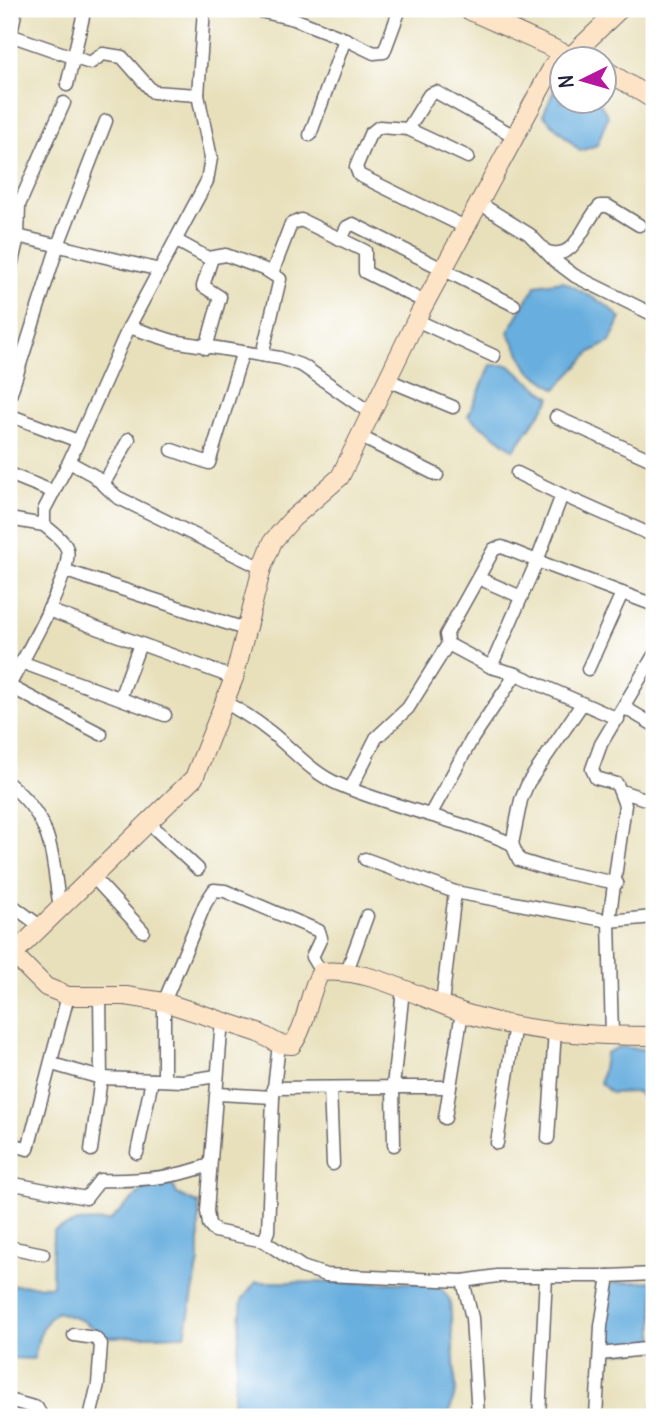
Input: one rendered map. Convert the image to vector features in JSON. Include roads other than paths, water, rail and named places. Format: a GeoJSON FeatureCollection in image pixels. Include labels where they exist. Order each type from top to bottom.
{"type":"FeatureCollection","features":[{"type":"Feature","properties":{"kind":"street"},"geometry":{"type":"LineString","coordinates":[[16,9],[9,39],[92,63],[103,54],[122,57],[153,92],[198,95]]}},
{"type":"Feature","properties":{"kind":"street"},"geometry":{"type":"LineString","coordinates":[[44,526],[44,510],[69,462],[129,327],[202,193],[211,158],[198,95],[204,9]]}},
{"type":"Feature","properties":{"kind":"street"},"geometry":{"type":"LineString","coordinates":[[251,9],[294,19],[374,53],[384,52],[400,9]]}},
{"type":"Feature","properties":{"kind":"street"},"geometry":{"type":"LineString","coordinates":[[466,9],[548,46]]}},
{"type":"Feature","properties":{"kind":"street"},"geometry":{"type":"LineString","coordinates":[[581,46],[620,9]]}},
{"type":"Feature","properties":{"kind":"street"},"geometry":{"type":"LineString","coordinates":[[67,85],[83,17]]}},
{"type":"Feature","properties":{"kind":"street"},"geometry":{"type":"LineString","coordinates":[[310,135],[345,39]]}},
{"type":"Feature","properties":{"kind":"street"},"geometry":{"type":"LineString","coordinates":[[618,78],[654,100]]}},
{"type":"Feature","properties":{"kind":"street"},"geometry":{"type":"LineString","coordinates":[[321,972],[313,985],[298,1037],[292,1045],[279,1044],[259,1032],[164,1003],[100,995],[68,996],[46,987],[12,957],[40,926],[94,878],[194,778],[234,678],[262,568],[273,541],[292,519],[340,477],[443,268],[516,137],[548,89]]}},
{"type":"Feature","properties":{"kind":"street"},"geometry":{"type":"LineString","coordinates":[[408,130],[429,95],[436,92],[516,137]]}},
{"type":"Feature","properties":{"kind":"street"},"geometry":{"type":"LineString","coordinates":[[9,275],[19,205],[64,103]]}},
{"type":"Feature","properties":{"kind":"street"},"geometry":{"type":"LineString","coordinates":[[9,399],[58,245],[106,121]]}},
{"type":"Feature","properties":{"kind":"street"},"geometry":{"type":"LineString","coordinates":[[465,227],[356,172],[374,129],[384,126],[408,130],[468,157]]}},
{"type":"Feature","properties":{"kind":"street"},"geometry":{"type":"LineString","coordinates":[[479,203],[529,234],[563,268],[596,289],[654,315]]}},
{"type":"Feature","properties":{"kind":"street"},"geometry":{"type":"LineString","coordinates":[[548,252],[556,254],[568,251],[600,206],[608,206],[639,225]]}},
{"type":"Feature","properties":{"kind":"street"},"geometry":{"type":"LineString","coordinates":[[272,273],[295,220],[367,253],[365,272],[425,302]]}},
{"type":"Feature","properties":{"kind":"street"},"geometry":{"type":"LineString","coordinates":[[341,239],[347,227],[353,225],[514,305]]}},
{"type":"Feature","properties":{"kind":"street"},"geometry":{"type":"LineString","coordinates":[[13,236],[160,270]]}},
{"type":"Feature","properties":{"kind":"street"},"geometry":{"type":"LineString","coordinates":[[177,241],[212,258],[226,256],[272,273],[280,279],[281,284],[262,355]]}},
{"type":"Feature","properties":{"kind":"street"},"geometry":{"type":"LineString","coordinates":[[206,348],[220,297],[202,286],[212,258]]}},
{"type":"Feature","properties":{"kind":"street"},"geometry":{"type":"LineString","coordinates":[[416,320],[494,356]]}},
{"type":"Feature","properties":{"kind":"street"},"geometry":{"type":"LineString","coordinates":[[129,327],[206,348],[262,355],[303,366],[372,414]]}},
{"type":"Feature","properties":{"kind":"street"},"geometry":{"type":"LineString","coordinates":[[172,450],[209,463],[242,354]]}},
{"type":"Feature","properties":{"kind":"street"},"geometry":{"type":"LineString","coordinates":[[388,380],[453,407]]}},
{"type":"Feature","properties":{"kind":"street"},"geometry":{"type":"LineString","coordinates":[[9,415],[78,441]]}},
{"type":"Feature","properties":{"kind":"street"},"geometry":{"type":"LineString","coordinates":[[556,417],[654,461]]}},
{"type":"Feature","properties":{"kind":"street"},"geometry":{"type":"LineString","coordinates":[[361,437],[437,475]]}},
{"type":"Feature","properties":{"kind":"street"},"geometry":{"type":"LineString","coordinates":[[103,485],[129,439]]}},
{"type":"Feature","properties":{"kind":"street"},"geometry":{"type":"LineString","coordinates":[[69,462],[93,475],[117,497],[262,568]]}},
{"type":"Feature","properties":{"kind":"street"},"geometry":{"type":"LineString","coordinates":[[517,472],[654,536]]}},
{"type":"Feature","properties":{"kind":"street"},"geometry":{"type":"LineString","coordinates":[[9,474],[54,492]]}},
{"type":"Feature","properties":{"kind":"street"},"geometry":{"type":"LineString","coordinates":[[491,667],[562,495]]}},
{"type":"Feature","properties":{"kind":"street"},"geometry":{"type":"LineString","coordinates":[[9,519],[44,526],[68,550],[66,571],[9,686],[101,734]]}},
{"type":"Feature","properties":{"kind":"street"},"geometry":{"type":"LineString","coordinates":[[351,788],[376,738],[408,708],[447,644],[446,635],[498,546],[654,605]]}},
{"type":"Feature","properties":{"kind":"street"},"geometry":{"type":"LineString","coordinates":[[66,571],[248,630]]}},
{"type":"Feature","properties":{"kind":"street"},"geometry":{"type":"LineString","coordinates":[[478,578],[519,596]]}},
{"type":"Feature","properties":{"kind":"street"},"geometry":{"type":"LineString","coordinates":[[588,669],[622,593]]}},
{"type":"Feature","properties":{"kind":"street"},"geometry":{"type":"LineString","coordinates":[[48,610],[234,678]]}},
{"type":"Feature","properties":{"kind":"street"},"geometry":{"type":"LineString","coordinates":[[120,698],[140,644]]}},
{"type":"Feature","properties":{"kind":"street"},"geometry":{"type":"LineString","coordinates":[[447,644],[491,667],[516,674],[582,704],[654,725]]}},
{"type":"Feature","properties":{"kind":"street"},"geometry":{"type":"LineString","coordinates":[[612,1036],[609,921],[617,883],[625,805],[617,784],[596,778],[592,769],[601,744],[622,714],[654,655]]}},
{"type":"Feature","properties":{"kind":"street"},"geometry":{"type":"LineString","coordinates":[[21,662],[165,715]]}},
{"type":"Feature","properties":{"kind":"street"},"geometry":{"type":"LineString","coordinates":[[430,815],[472,739],[516,674]]}},
{"type":"Feature","properties":{"kind":"street"},"geometry":{"type":"LineString","coordinates":[[225,702],[266,728],[302,761],[337,784],[484,831],[512,844]]}},
{"type":"Feature","properties":{"kind":"street"},"geometry":{"type":"LineString","coordinates":[[582,704],[528,783],[521,800],[512,844],[519,860],[551,870],[617,883]]}},
{"type":"Feature","properties":{"kind":"street"},"geometry":{"type":"LineString","coordinates":[[9,784],[32,803],[45,827],[53,855],[60,908]]}},
{"type":"Feature","properties":{"kind":"street"},"geometry":{"type":"LineString","coordinates":[[621,790],[654,802]]}},
{"type":"Feature","properties":{"kind":"street"},"geometry":{"type":"LineString","coordinates":[[149,822],[198,869]]}},
{"type":"Feature","properties":{"kind":"street"},"geometry":{"type":"LineString","coordinates":[[365,859],[455,891],[609,921],[654,917]]}},
{"type":"Feature","properties":{"kind":"street"},"geometry":{"type":"LineString","coordinates":[[94,878],[143,932]]}},
{"type":"Feature","properties":{"kind":"street"},"geometry":{"type":"LineString","coordinates":[[136,1153],[158,1080],[164,1003],[205,904],[214,890],[218,889],[319,932],[321,938],[312,957],[321,972]]}},
{"type":"Feature","properties":{"kind":"street"},"geometry":{"type":"LineString","coordinates":[[442,1004],[455,891]]}},
{"type":"Feature","properties":{"kind":"street"},"geometry":{"type":"LineString","coordinates":[[9,903],[40,926]]}},
{"type":"Feature","properties":{"kind":"street"},"geometry":{"type":"LineString","coordinates":[[348,971],[367,916]]}},
{"type":"Feature","properties":{"kind":"street"},"geometry":{"type":"LineString","coordinates":[[321,972],[348,971],[462,1012],[515,1024],[612,1036],[654,1036]]}},
{"type":"Feature","properties":{"kind":"street"},"geometry":{"type":"LineString","coordinates":[[394,1145],[393,1087],[403,989]]}},
{"type":"Feature","properties":{"kind":"street"},"geometry":{"type":"LineString","coordinates":[[91,1150],[102,1078],[100,995]]}},
{"type":"Feature","properties":{"kind":"street"},"geometry":{"type":"LineString","coordinates":[[9,1143],[27,1149],[52,1064],[68,996]]}},
{"type":"Feature","properties":{"kind":"street"},"geometry":{"type":"LineString","coordinates":[[445,1118],[462,1012]]}},
{"type":"Feature","properties":{"kind":"street"},"geometry":{"type":"LineString","coordinates":[[222,1019],[218,1094],[209,1164],[209,1224],[215,1231],[264,1241],[302,1266],[326,1275],[463,1281],[497,1276],[654,1274]]}},
{"type":"Feature","properties":{"kind":"street"},"geometry":{"type":"LineString","coordinates":[[497,1143],[515,1024]]}},
{"type":"Feature","properties":{"kind":"street"},"geometry":{"type":"LineString","coordinates":[[548,1138],[555,1030]]}},
{"type":"Feature","properties":{"kind":"street"},"geometry":{"type":"LineString","coordinates":[[264,1241],[268,1231],[273,1092],[279,1044]]}},
{"type":"Feature","properties":{"kind":"street"},"geometry":{"type":"LineString","coordinates":[[52,1064],[102,1078],[158,1080],[217,1076]]}},
{"type":"Feature","properties":{"kind":"street"},"geometry":{"type":"LineString","coordinates":[[218,1094],[330,1088],[450,1087]]}},
{"type":"Feature","properties":{"kind":"street"},"geometry":{"type":"LineString","coordinates":[[330,1088],[333,1164]]}},
{"type":"Feature","properties":{"kind":"street"},"geometry":{"type":"LineString","coordinates":[[9,1183],[86,1198],[100,1180],[124,1182],[188,1173],[209,1164]]}},
{"type":"Feature","properties":{"kind":"street"},"geometry":{"type":"LineString","coordinates":[[9,1247],[43,1254]]}},
{"type":"Feature","properties":{"kind":"street"},"geometry":{"type":"LineString","coordinates":[[539,1417],[546,1276]]}},
{"type":"Feature","properties":{"kind":"street"},"geometry":{"type":"LineString","coordinates":[[596,1417],[609,1276]]}},
{"type":"Feature","properties":{"kind":"street"},"geometry":{"type":"LineString","coordinates":[[463,1281],[472,1318],[478,1417]]}},
{"type":"Feature","properties":{"kind":"street"},"geometry":{"type":"LineString","coordinates":[[74,1335],[95,1338],[101,1344],[98,1384],[90,1417]]}},
{"type":"Feature","properties":{"kind":"street"},"geometry":{"type":"LineString","coordinates":[[600,1354],[654,1348]]}},
{"type":"Feature","properties":{"kind":"street"},"geometry":{"type":"LineString","coordinates":[[652,1417],[654,1374]]}},
{"type":"Feature","properties":{"kind":"street"},"geometry":{"type":"LineString","coordinates":[[9,1400],[37,1408],[42,1417]]}},
{"type":"Feature","properties":{"kind":"water"},"geometry":{"type":"Polygon","coordinates":[[[548,104],[548,116],[608,116],[597,145],[580,151],[543,115],[548,104]]]}},
{"type":"Feature","properties":{"kind":"water"},"geometry":{"type":"Polygon","coordinates":[[[563,281],[606,305],[621,318],[610,342],[591,352],[556,389],[529,370],[508,332],[536,285],[563,281]]]}},
{"type":"Feature","properties":{"kind":"water"},"geometry":{"type":"Polygon","coordinates":[[[491,365],[508,365],[551,398],[514,450],[468,416],[491,365]]]}},
{"type":"Feature","properties":{"kind":"water"},"geometry":{"type":"Polygon","coordinates":[[[619,1047],[654,1050],[654,1103],[646,1103],[638,1092],[611,1093],[600,1083],[606,1053],[619,1047]]]}},
{"type":"Feature","properties":{"kind":"water"},"geometry":{"type":"Polygon","coordinates":[[[173,1185],[177,1194],[199,1204],[199,1261],[185,1335],[108,1337],[81,1320],[57,1312],[43,1327],[34,1359],[9,1358],[9,1285],[52,1286],[53,1231],[78,1222],[110,1221],[143,1189],[173,1185]]]}},
{"type":"Feature","properties":{"kind":"water"},"geometry":{"type":"Polygon","coordinates":[[[654,1281],[654,1349],[615,1353],[606,1346],[609,1288],[613,1283],[654,1281]]]}},
{"type":"Feature","properties":{"kind":"water"},"geometry":{"type":"Polygon","coordinates":[[[256,1282],[437,1283],[450,1300],[456,1390],[448,1417],[232,1417],[242,1300],[256,1282]]]}}]}
